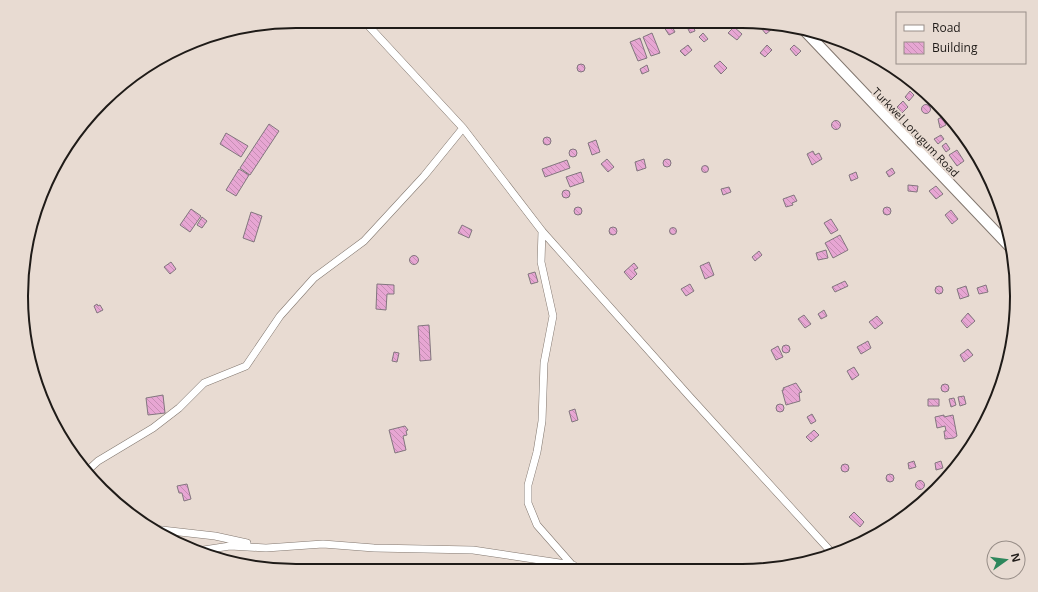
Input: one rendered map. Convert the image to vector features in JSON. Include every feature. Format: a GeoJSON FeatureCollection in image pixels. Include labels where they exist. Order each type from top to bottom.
{"type":"FeatureCollection","features":[{"type":"Feature","properties":{"kind":"main road","name":"Turkwel Lorugum Road"},"geometry":{"type":"LineString","coordinates":[[811,37],[1004,240]]}},
{"type":"Feature","properties":{"kind":"street"},"geometry":{"type":"LineString","coordinates":[[370,28],[463,128],[542,231],[690,398],[829,550]]}},
{"type":"Feature","properties":{"kind":"street"},"geometry":{"type":"LineString","coordinates":[[91,468],[98,461],[153,428],[179,408],[204,383],[246,366],[280,316],[314,278],[364,241],[424,176],[463,128]]}},
{"type":"Feature","properties":{"kind":"street"},"geometry":{"type":"LineString","coordinates":[[542,231],[541,262],[553,316],[544,363],[542,421],[537,452],[528,485],[528,503],[537,525],[571,564]]}},
{"type":"Feature","properties":{"kind":"street"},"geometry":{"type":"LineString","coordinates":[[167,531],[215,536],[266,548]]}},
{"type":"Feature","properties":{"kind":"street"},"geometry":{"type":"LineString","coordinates":[[208,549],[230,546],[266,548],[323,544],[374,548],[473,550],[556,564]]}},
{"type":"Feature","properties":{"kind":"building"},"geometry":{"type":"Polygon","coordinates":[[[665,28],[673,28],[675,32],[669,35],[665,28]]]}},
{"type":"Feature","properties":{"kind":"building"},"geometry":{"type":"Polygon","coordinates":[[[688,28],[694,28],[695,31],[690,33],[688,28]]]}},
{"type":"Feature","properties":{"kind":"building"},"geometry":{"type":"Polygon","coordinates":[[[733,28],[735,28],[742,34],[737,40],[728,33],[733,28]]]}},
{"type":"Feature","properties":{"kind":"building"},"geometry":{"type":"Polygon","coordinates":[[[762,29],[771,30],[766,34],[762,29]]]}},
{"type":"Feature","properties":{"kind":"building"},"geometry":{"type":"Polygon","coordinates":[[[652,33],[660,53],[651,56],[643,37],[652,33]]]}},
{"type":"Feature","properties":{"kind":"building"},"geometry":{"type":"Polygon","coordinates":[[[703,33],[708,39],[704,42],[699,37],[703,33]]]}},
{"type":"Feature","properties":{"kind":"building"},"geometry":{"type":"Polygon","coordinates":[[[640,38],[647,58],[638,61],[630,42],[640,38]]]}},
{"type":"Feature","properties":{"kind":"building"},"geometry":{"type":"Polygon","coordinates":[[[688,45],[692,50],[685,56],[680,51],[688,45]]]}},
{"type":"Feature","properties":{"kind":"building"},"geometry":{"type":"Polygon","coordinates":[[[767,45],[772,50],[765,57],[760,53],[767,45]]]}},
{"type":"Feature","properties":{"kind":"building"},"geometry":{"type":"Polygon","coordinates":[[[794,45],[801,51],[796,56],[790,49],[794,45]]]}},
{"type":"Feature","properties":{"kind":"building"},"geometry":{"type":"Polygon","coordinates":[[[720,61],[727,68],[721,74],[714,66],[720,61]]]}},
{"type":"Feature","properties":{"kind":"building"},"geometry":{"type":"Polygon","coordinates":[[[581,64],[584,65],[584,71],[581,72],[578,71],[577,68],[578,65],[581,64]]]}},
{"type":"Feature","properties":{"kind":"building"},"geometry":{"type":"Polygon","coordinates":[[[647,65],[649,71],[642,74],[640,69],[647,65]]]}},
{"type":"Feature","properties":{"kind":"building"},"geometry":{"type":"Polygon","coordinates":[[[910,91],[914,95],[909,101],[905,97],[910,91]]]}},
{"type":"Feature","properties":{"kind":"building"},"geometry":{"type":"Polygon","coordinates":[[[903,101],[908,107],[902,113],[897,107],[903,101]]]}},
{"type":"Feature","properties":{"kind":"building"},"geometry":{"type":"Polygon","coordinates":[[[924,105],[928,105],[930,109],[928,113],[924,113],[922,111],[922,107],[924,105]]]}},
{"type":"Feature","properties":{"kind":"building"},"geometry":{"type":"Polygon","coordinates":[[[942,117],[946,125],[940,128],[938,119],[942,117]]]}},
{"type":"Feature","properties":{"kind":"building"},"geometry":{"type":"Polygon","coordinates":[[[834,121],[838,121],[840,125],[838,129],[834,129],[832,127],[832,123],[834,121]]]}},
{"type":"Feature","properties":{"kind":"building"},"geometry":{"type":"Polygon","coordinates":[[[269,124],[279,131],[250,175],[240,168],[269,124]]]}},
{"type":"Feature","properties":{"kind":"building"},"geometry":{"type":"Polygon","coordinates":[[[226,133],[248,146],[241,157],[220,144],[226,133]]]}},
{"type":"Feature","properties":{"kind":"building"},"geometry":{"type":"Polygon","coordinates":[[[941,135],[944,139],[938,144],[934,139],[941,135]]]}},
{"type":"Feature","properties":{"kind":"building"},"geometry":{"type":"Polygon","coordinates":[[[545,137],[549,137],[551,141],[549,145],[545,145],[543,143],[543,139],[545,137]]]}},
{"type":"Feature","properties":{"kind":"building"},"geometry":{"type":"Polygon","coordinates":[[[596,140],[600,152],[592,155],[588,143],[596,140]]]}},
{"type":"Feature","properties":{"kind":"building"},"geometry":{"type":"Polygon","coordinates":[[[946,143],[950,149],[946,152],[942,146],[946,143]]]}},
{"type":"Feature","properties":{"kind":"building"},"geometry":{"type":"Polygon","coordinates":[[[571,149],[575,149],[577,153],[575,157],[571,157],[569,155],[569,151],[571,149]]]}},
{"type":"Feature","properties":{"kind":"building"},"geometry":{"type":"Polygon","coordinates":[[[957,150],[964,161],[957,166],[949,155],[957,150]]]}},
{"type":"Feature","properties":{"kind":"building"},"geometry":{"type":"Polygon","coordinates":[[[813,151],[815,155],[819,153],[822,159],[812,165],[807,154],[813,151]]]}},
{"type":"Feature","properties":{"kind":"building"},"geometry":{"type":"Polygon","coordinates":[[[607,159],[614,167],[608,172],[601,164],[607,159]]]}},
{"type":"Feature","properties":{"kind":"building"},"geometry":{"type":"Polygon","coordinates":[[[644,159],[646,168],[637,171],[635,162],[644,159]]]}},
{"type":"Feature","properties":{"kind":"building"},"geometry":{"type":"Polygon","coordinates":[[[665,159],[669,159],[671,163],[669,167],[665,167],[663,165],[663,161],[665,159]]]}},
{"type":"Feature","properties":{"kind":"building"},"geometry":{"type":"Polygon","coordinates":[[[567,160],[570,168],[545,177],[542,169],[567,160]]]}},
{"type":"Feature","properties":{"kind":"building"},"geometry":{"type":"Polygon","coordinates":[[[705,165],[708,166],[708,172],[705,173],[702,172],[701,169],[702,166],[705,165]]]}},
{"type":"Feature","properties":{"kind":"building"},"geometry":{"type":"Polygon","coordinates":[[[892,168],[895,173],[889,177],[886,172],[892,168]]]}},
{"type":"Feature","properties":{"kind":"building"},"geometry":{"type":"Polygon","coordinates":[[[239,169],[249,175],[236,196],[226,190],[239,169]]]}},
{"type":"Feature","properties":{"kind":"building"},"geometry":{"type":"Polygon","coordinates":[[[581,172],[584,182],[570,187],[566,177],[581,172]]]}},
{"type":"Feature","properties":{"kind":"building"},"geometry":{"type":"Polygon","coordinates":[[[856,172],[858,178],[851,181],[849,175],[856,172]]]}},
{"type":"Feature","properties":{"kind":"building"},"geometry":{"type":"Polygon","coordinates":[[[908,185],[918,186],[917,192],[908,191],[908,185]]]}},
{"type":"Feature","properties":{"kind":"building"},"geometry":{"type":"Polygon","coordinates":[[[936,186],[943,194],[936,199],[929,191],[936,186]]]}},
{"type":"Feature","properties":{"kind":"building"},"geometry":{"type":"Polygon","coordinates":[[[729,187],[731,192],[723,195],[721,189],[729,187]]]}},
{"type":"Feature","properties":{"kind":"building"},"geometry":{"type":"Polygon","coordinates":[[[564,190],[568,190],[570,194],[568,198],[564,198],[562,196],[562,192],[564,190]]]}},
{"type":"Feature","properties":{"kind":"building"},"geometry":{"type":"Polygon","coordinates":[[[794,195],[797,201],[792,203],[793,205],[786,207],[783,199],[794,195]]]}},
{"type":"Feature","properties":{"kind":"building"},"geometry":{"type":"Polygon","coordinates":[[[576,207],[580,207],[582,211],[580,215],[576,215],[574,213],[574,209],[576,207]]]}},
{"type":"Feature","properties":{"kind":"building"},"geometry":{"type":"Polygon","coordinates":[[[885,207],[889,207],[891,211],[889,215],[885,215],[883,213],[883,209],[885,207]]]}},
{"type":"Feature","properties":{"kind":"building"},"geometry":{"type":"Polygon","coordinates":[[[191,209],[201,216],[190,232],[180,225],[191,209]]]}},
{"type":"Feature","properties":{"kind":"building"},"geometry":{"type":"Polygon","coordinates":[[[951,210],[958,219],[952,224],[945,215],[951,210]]]}},
{"type":"Feature","properties":{"kind":"building"},"geometry":{"type":"Polygon","coordinates":[[[251,212],[262,216],[254,242],[243,238],[251,212]]]}},
{"type":"Feature","properties":{"kind":"building"},"geometry":{"type":"Polygon","coordinates":[[[202,217],[207,221],[202,228],[197,225],[202,217]]]}},
{"type":"Feature","properties":{"kind":"building"},"geometry":{"type":"Polygon","coordinates":[[[831,219],[838,230],[831,234],[824,223],[831,219]]]}},
{"type":"Feature","properties":{"kind":"building"},"geometry":{"type":"Polygon","coordinates":[[[462,225],[472,230],[469,238],[458,233],[462,225]]]}},
{"type":"Feature","properties":{"kind":"building"},"geometry":{"type":"Polygon","coordinates":[[[611,227],[615,227],[617,231],[615,235],[611,235],[609,233],[609,229],[611,227]]]}},
{"type":"Feature","properties":{"kind":"building"},"geometry":{"type":"Polygon","coordinates":[[[673,227],[676,228],[676,234],[673,235],[670,234],[669,231],[670,228],[673,227]]]}},
{"type":"Feature","properties":{"kind":"building"},"geometry":{"type":"Polygon","coordinates":[[[840,235],[848,250],[833,258],[825,243],[840,235]]]}},
{"type":"Feature","properties":{"kind":"building"},"geometry":{"type":"Polygon","coordinates":[[[826,250],[828,258],[818,260],[816,253],[826,250]]]}},
{"type":"Feature","properties":{"kind":"building"},"geometry":{"type":"Polygon","coordinates":[[[759,251],[762,255],[755,261],[752,257],[759,251]]]}},
{"type":"Feature","properties":{"kind":"building"},"geometry":{"type":"Polygon","coordinates":[[[412,256],[416,256],[418,260],[416,264],[412,264],[410,262],[410,258],[412,256]]]}},
{"type":"Feature","properties":{"kind":"building"},"geometry":{"type":"Polygon","coordinates":[[[171,262],[176,269],[170,274],[164,267],[171,262]]]}},
{"type":"Feature","properties":{"kind":"building"},"geometry":{"type":"Polygon","coordinates":[[[709,262],[714,275],[705,279],[700,266],[709,262]]]}},
{"type":"Feature","properties":{"kind":"building"},"geometry":{"type":"Polygon","coordinates":[[[634,263],[638,268],[634,270],[637,274],[631,280],[624,272],[634,263]]]}},
{"type":"Feature","properties":{"kind":"building"},"geometry":{"type":"Polygon","coordinates":[[[535,272],[538,282],[531,284],[528,274],[535,272]]]}},
{"type":"Feature","properties":{"kind":"building"},"geometry":{"type":"Polygon","coordinates":[[[845,281],[848,286],[835,292],[832,287],[845,281]]]}},
{"type":"Feature","properties":{"kind":"building"},"geometry":{"type":"Polygon","coordinates":[[[377,284],[394,285],[394,294],[387,294],[386,310],[376,309],[377,284]]]}},
{"type":"Feature","properties":{"kind":"building"},"geometry":{"type":"Polygon","coordinates":[[[690,284],[694,291],[686,296],[681,289],[690,284]]]}},
{"type":"Feature","properties":{"kind":"building"},"geometry":{"type":"Polygon","coordinates":[[[986,285],[988,292],[979,294],[977,288],[986,285]]]}},
{"type":"Feature","properties":{"kind":"building"},"geometry":{"type":"Polygon","coordinates":[[[939,286],[942,287],[942,293],[939,294],[936,293],[935,290],[936,287],[939,286]]]}},
{"type":"Feature","properties":{"kind":"building"},"geometry":{"type":"Polygon","coordinates":[[[966,286],[969,296],[960,299],[957,289],[966,286]]]}},
{"type":"Feature","properties":{"kind":"building"},"geometry":{"type":"Polygon","coordinates":[[[97,304],[98,306],[100,305],[103,310],[97,313],[94,306],[97,304]]]}},
{"type":"Feature","properties":{"kind":"building"},"geometry":{"type":"Polygon","coordinates":[[[824,310],[827,316],[821,319],[818,314],[824,310]]]}},
{"type":"Feature","properties":{"kind":"building"},"geometry":{"type":"Polygon","coordinates":[[[968,313],[975,321],[967,328],[961,321],[968,313]]]}},
{"type":"Feature","properties":{"kind":"building"},"geometry":{"type":"Polygon","coordinates":[[[804,315],[811,324],[805,328],[798,319],[804,315]]]}},
{"type":"Feature","properties":{"kind":"building"},"geometry":{"type":"Polygon","coordinates":[[[877,316],[883,323],[875,329],[869,322],[877,316]]]}},
{"type":"Feature","properties":{"kind":"building"},"geometry":{"type":"Polygon","coordinates":[[[429,325],[431,360],[420,361],[418,326],[429,325]]]}},
{"type":"Feature","properties":{"kind":"building"},"geometry":{"type":"Polygon","coordinates":[[[868,341],[871,348],[861,354],[857,347],[868,341]]]}},
{"type":"Feature","properties":{"kind":"building"},"geometry":{"type":"Polygon","coordinates":[[[784,345],[788,345],[790,349],[788,353],[784,353],[782,351],[782,347],[784,345]]]}},
{"type":"Feature","properties":{"kind":"building"},"geometry":{"type":"Polygon","coordinates":[[[778,346],[783,357],[776,360],[771,350],[778,346]]]}},
{"type":"Feature","properties":{"kind":"building"},"geometry":{"type":"Polygon","coordinates":[[[968,349],[973,355],[964,362],[960,355],[968,349]]]}},
{"type":"Feature","properties":{"kind":"building"},"geometry":{"type":"Polygon","coordinates":[[[394,352],[399,353],[397,362],[392,361],[394,352]]]}},
{"type":"Feature","properties":{"kind":"building"},"geometry":{"type":"Polygon","coordinates":[[[854,367],[859,375],[852,380],[847,371],[854,367]]]}},
{"type":"Feature","properties":{"kind":"building"},"geometry":{"type":"Polygon","coordinates":[[[796,383],[802,392],[799,393],[800,401],[786,405],[782,390],[784,390],[783,388],[796,383]]]}},
{"type":"Feature","properties":{"kind":"building"},"geometry":{"type":"Polygon","coordinates":[[[945,384],[948,385],[948,391],[945,392],[942,391],[941,388],[942,385],[945,384]]]}},
{"type":"Feature","properties":{"kind":"building"},"geometry":{"type":"Polygon","coordinates":[[[163,395],[165,413],[148,415],[146,398],[163,395]]]}},
{"type":"Feature","properties":{"kind":"building"},"geometry":{"type":"Polygon","coordinates":[[[964,396],[966,404],[960,406],[958,397],[964,396]]]}},
{"type":"Feature","properties":{"kind":"building"},"geometry":{"type":"Polygon","coordinates":[[[954,398],[956,405],[951,407],[949,399],[954,398]]]}},
{"type":"Feature","properties":{"kind":"building"},"geometry":{"type":"Polygon","coordinates":[[[928,399],[939,399],[939,406],[928,406],[928,399]]]}},
{"type":"Feature","properties":{"kind":"building"},"geometry":{"type":"Polygon","coordinates":[[[778,404],[782,404],[784,408],[782,412],[778,412],[776,410],[776,406],[778,404]]]}},
{"type":"Feature","properties":{"kind":"building"},"geometry":{"type":"Polygon","coordinates":[[[575,409],[578,420],[572,422],[569,411],[575,409]]]}},
{"type":"Feature","properties":{"kind":"building"},"geometry":{"type":"Polygon","coordinates":[[[812,414],[816,421],[811,424],[807,417],[812,414]]]}},
{"type":"Feature","properties":{"kind":"building"},"geometry":{"type":"Polygon","coordinates":[[[944,415],[944,417],[953,415],[957,436],[954,438],[945,439],[945,426],[937,428],[935,417],[944,415]]]}},
{"type":"Feature","properties":{"kind":"building"},"geometry":{"type":"Polygon","coordinates":[[[405,426],[408,430],[406,431],[407,435],[403,436],[406,450],[395,453],[389,430],[405,426]]]}},
{"type":"Feature","properties":{"kind":"building"},"geometry":{"type":"Polygon","coordinates":[[[814,430],[819,435],[811,442],[806,437],[814,430]]]}},
{"type":"Feature","properties":{"kind":"building"},"geometry":{"type":"Polygon","coordinates":[[[914,461],[916,467],[909,469],[908,463],[914,461]]]}},
{"type":"Feature","properties":{"kind":"building"},"geometry":{"type":"Polygon","coordinates":[[[941,461],[943,468],[936,470],[935,463],[941,461]]]}},
{"type":"Feature","properties":{"kind":"building"},"geometry":{"type":"Polygon","coordinates":[[[843,464],[847,464],[849,468],[847,472],[843,472],[841,470],[841,466],[843,464]]]}},
{"type":"Feature","properties":{"kind":"building"},"geometry":{"type":"Polygon","coordinates":[[[890,474],[893,475],[893,481],[890,482],[887,481],[886,478],[887,475],[890,474]]]}},
{"type":"Feature","properties":{"kind":"building"},"geometry":{"type":"Polygon","coordinates":[[[920,480],[925,485],[920,490],[915,485],[920,480]]]}},
{"type":"Feature","properties":{"kind":"building"},"geometry":{"type":"Polygon","coordinates":[[[187,484],[191,499],[184,501],[182,493],[179,493],[177,486],[187,484]]]}},
{"type":"Feature","properties":{"kind":"building"},"geometry":{"type":"Polygon","coordinates":[[[854,512],[864,522],[860,527],[849,517],[854,512]]]}}]}
